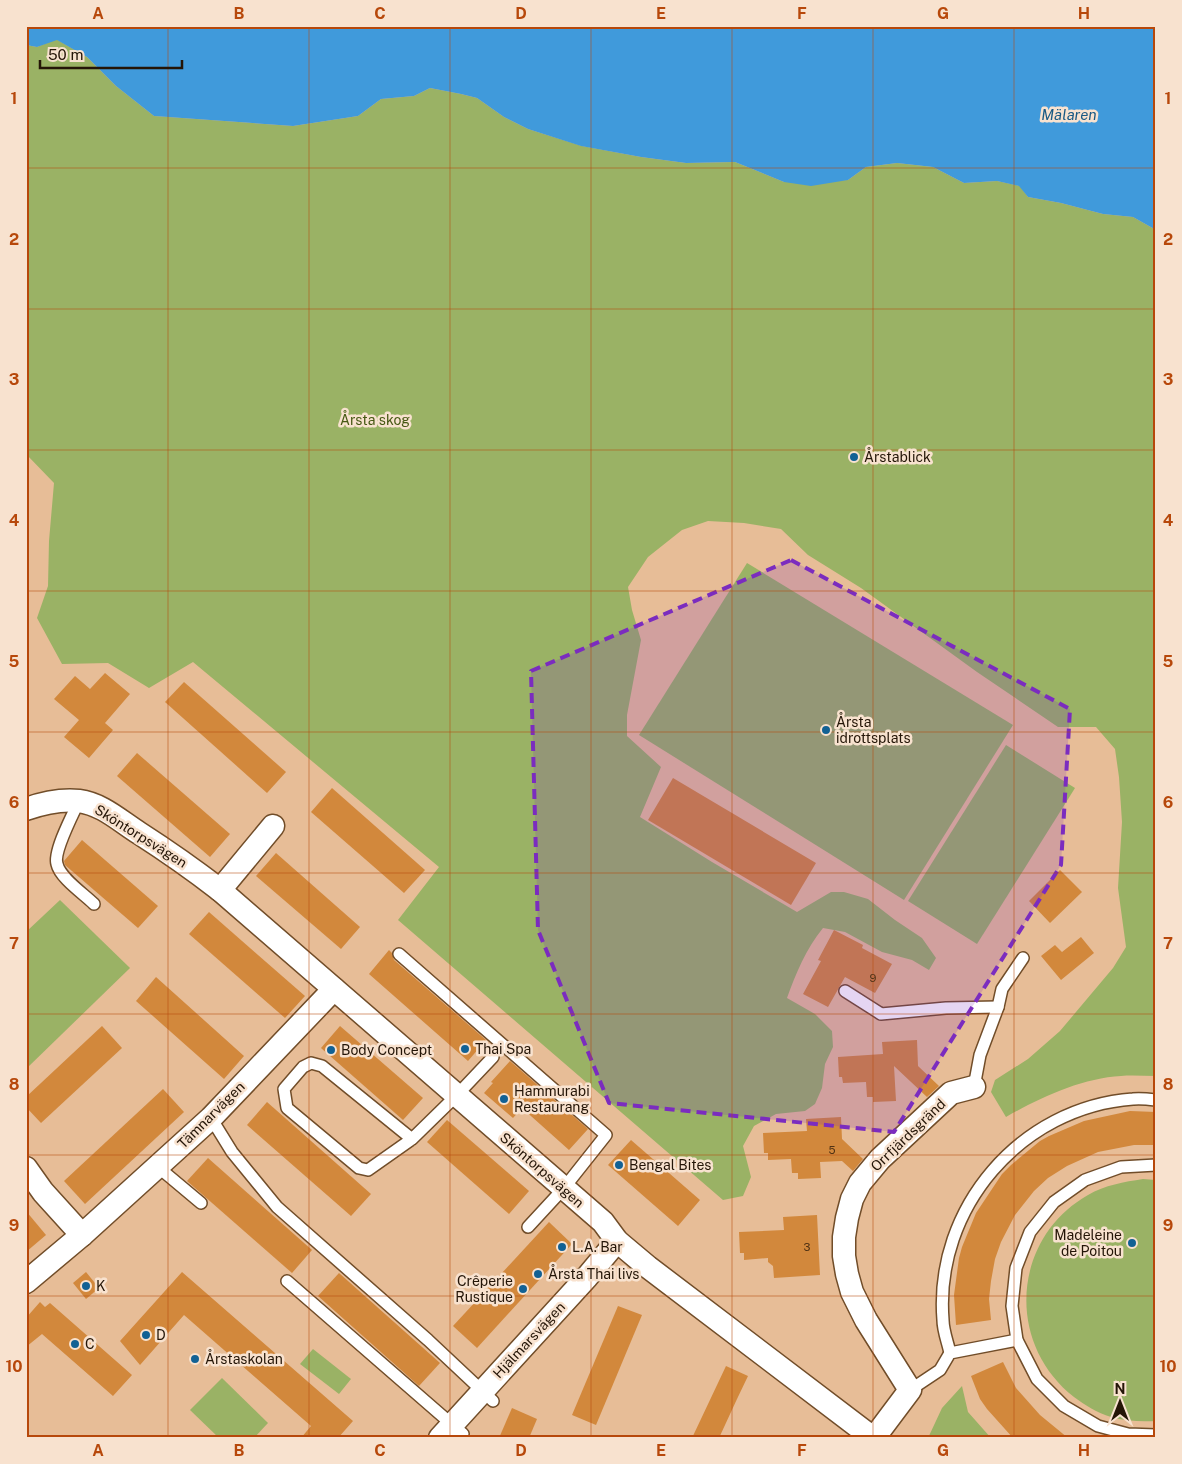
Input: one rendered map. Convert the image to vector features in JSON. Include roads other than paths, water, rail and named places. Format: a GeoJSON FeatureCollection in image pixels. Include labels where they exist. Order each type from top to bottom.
{"type":"FeatureCollection","features":[{"type":"Feature","properties":{"kind":"street","name":"Sköntorpsvägen"},"geometry":{"type":"LineString","coordinates":[[26,809],[56,800],[79,801],[100,807],[188,866],[220,890],[603,1222],[622,1245],[648,1268],[874,1438]]}},
{"type":"Feature","properties":{"kind":"street"},"geometry":{"type":"LineString","coordinates":[[220,890],[273,826]]}},
{"type":"Feature","properties":{"kind":"street","name":"Tämnarvägen"},"geometry":{"type":"LineString","coordinates":[[26,1282],[82,1235],[211,1118],[334,989]]}},
{"type":"Feature","properties":{"kind":"street","name":"Orrfjärdsgränd"},"geometry":{"type":"LineString","coordinates":[[910,1390],[866,1320],[852,1292],[844,1256],[847,1218],[852,1199],[860,1183],[880,1159],[951,1093],[974,1086]]}},
{"type":"Feature","properties":{"kind":"street"},"geometry":{"type":"LineString","coordinates":[[26,1168],[43,1192],[82,1235]]}},
{"type":"Feature","properties":{"kind":"street","name":"Hjälmarsvägen"},"geometry":{"type":"LineString","coordinates":[[454,1433],[587,1277],[622,1245]]}},
{"type":"Feature","properties":{"kind":"street"},"geometry":{"type":"LineString","coordinates":[[874,1438],[910,1390]]}},
{"type":"Feature","properties":{"kind":"lane"},"geometry":{"type":"LineString","coordinates":[[79,801],[56,853],[57,864],[64,876],[94,904]]}},
{"type":"Feature","properties":{"kind":"lane"},"geometry":{"type":"LineString","coordinates":[[399,954],[606,1135],[564,1188],[528,1228]]}},
{"type":"Feature","properties":{"kind":"lane"},"geometry":{"type":"LineString","coordinates":[[974,1086],[980,1055],[998,1006],[1002,989],[1023,958]]}},
{"type":"Feature","properties":{"kind":"lane"},"geometry":{"type":"LineString","coordinates":[[845,991],[881,1014],[946,1008],[998,1006]]}},
{"type":"Feature","properties":{"kind":"lane"},"geometry":{"type":"LineString","coordinates":[[412,1139],[322,1066],[311,1063],[303,1067],[284,1089],[287,1108],[359,1168],[368,1170],[412,1139],[492,1057]]}},
{"type":"Feature","properties":{"kind":"lane"},"geometry":{"type":"LineString","coordinates":[[910,1390],[940,1370],[950,1354],[942,1321],[943,1280],[952,1241],[968,1204],[991,1170],[1021,1142],[1055,1120],[1093,1106],[1133,1099],[1156,1100]]}},
{"type":"Feature","properties":{"kind":"lane"},"geometry":{"type":"LineString","coordinates":[[211,1118],[232,1152],[277,1206],[421,1334],[487,1396]]}},
{"type":"Feature","properties":{"kind":"lane"},"geometry":{"type":"LineString","coordinates":[[1156,1164],[1121,1166],[1085,1180],[1054,1202],[1030,1232],[1016,1268],[1012,1306],[1017,1340],[1038,1378],[1064,1406],[1098,1426],[1128,1434],[1156,1435]]}},
{"type":"Feature","properties":{"kind":"lane"},"geometry":{"type":"LineString","coordinates":[[158,1167],[200,1203]]}},
{"type":"Feature","properties":{"kind":"lane"},"geometry":{"type":"LineString","coordinates":[[287,1281],[454,1433]]}},
{"type":"Feature","properties":{"kind":"lane"},"geometry":{"type":"LineString","coordinates":[[950,1354],[1017,1340]]}},
{"type":"Feature","properties":{"kind":"water","name":"Mälaren"},"geometry":{"type":"Polygon","coordinates":[[[26,26],[1156,26],[1156,230],[1133,217],[1103,214],[1028,197],[1019,186],[997,181],[964,183],[933,167],[897,163],[866,167],[848,180],[811,186],[784,182],[735,162],[686,163],[581,146],[528,129],[504,117],[477,98],[430,88],[414,96],[381,99],[358,116],[293,126],[154,116],[116,86],[87,57],[57,40],[37,47],[26,45],[26,26]]]}},
{"type":"Feature","properties":{"kind":"place","name":"Årstablick"},"geometry":{"type":"Point","coordinates":[854,457]}},
{"type":"Feature","properties":{"kind":"place","name":"Årsta idrottsplats"},"geometry":{"type":"Point","coordinates":[826,730]}},
{"type":"Feature","properties":{"kind":"place","name":"Thai Spa"},"geometry":{"type":"Point","coordinates":[465,1049]}},
{"type":"Feature","properties":{"kind":"place","name":"Body Concept"},"geometry":{"type":"Point","coordinates":[331,1050]}},
{"type":"Feature","properties":{"kind":"place","name":"Hammurabi Restaurang"},"geometry":{"type":"Point","coordinates":[504,1099]}},
{"type":"Feature","properties":{"kind":"place","name":"Bengal Bites"},"geometry":{"type":"Point","coordinates":[619,1165]}},
{"type":"Feature","properties":{"kind":"place","name":"Madeleine de Poitou"},"geometry":{"type":"Point","coordinates":[1132,1243]}},
{"type":"Feature","properties":{"kind":"place","name":"L.A. Bar"},"geometry":{"type":"Point","coordinates":[562,1247]}},
{"type":"Feature","properties":{"kind":"place","name":"Årsta Thai livs"},"geometry":{"type":"Point","coordinates":[538,1274]}},
{"type":"Feature","properties":{"kind":"place","name":"K"},"geometry":{"type":"Point","coordinates":[86,1286]}},
{"type":"Feature","properties":{"kind":"place","name":"Crêperie Rustique"},"geometry":{"type":"Point","coordinates":[523,1289]}},
{"type":"Feature","properties":{"kind":"place","name":"D"},"geometry":{"type":"Point","coordinates":[146,1335]}},
{"type":"Feature","properties":{"kind":"place","name":"C"},"geometry":{"type":"Point","coordinates":[75,1344]}},
{"type":"Feature","properties":{"kind":"place","name":"Årstaskolan"},"geometry":{"type":"Point","coordinates":[195,1359]}},
{"type":"Feature","properties":{"kind":"park label","name":"Årsta skog"},"geometry":{"type":"Point","coordinates":[375,420]}}]}
